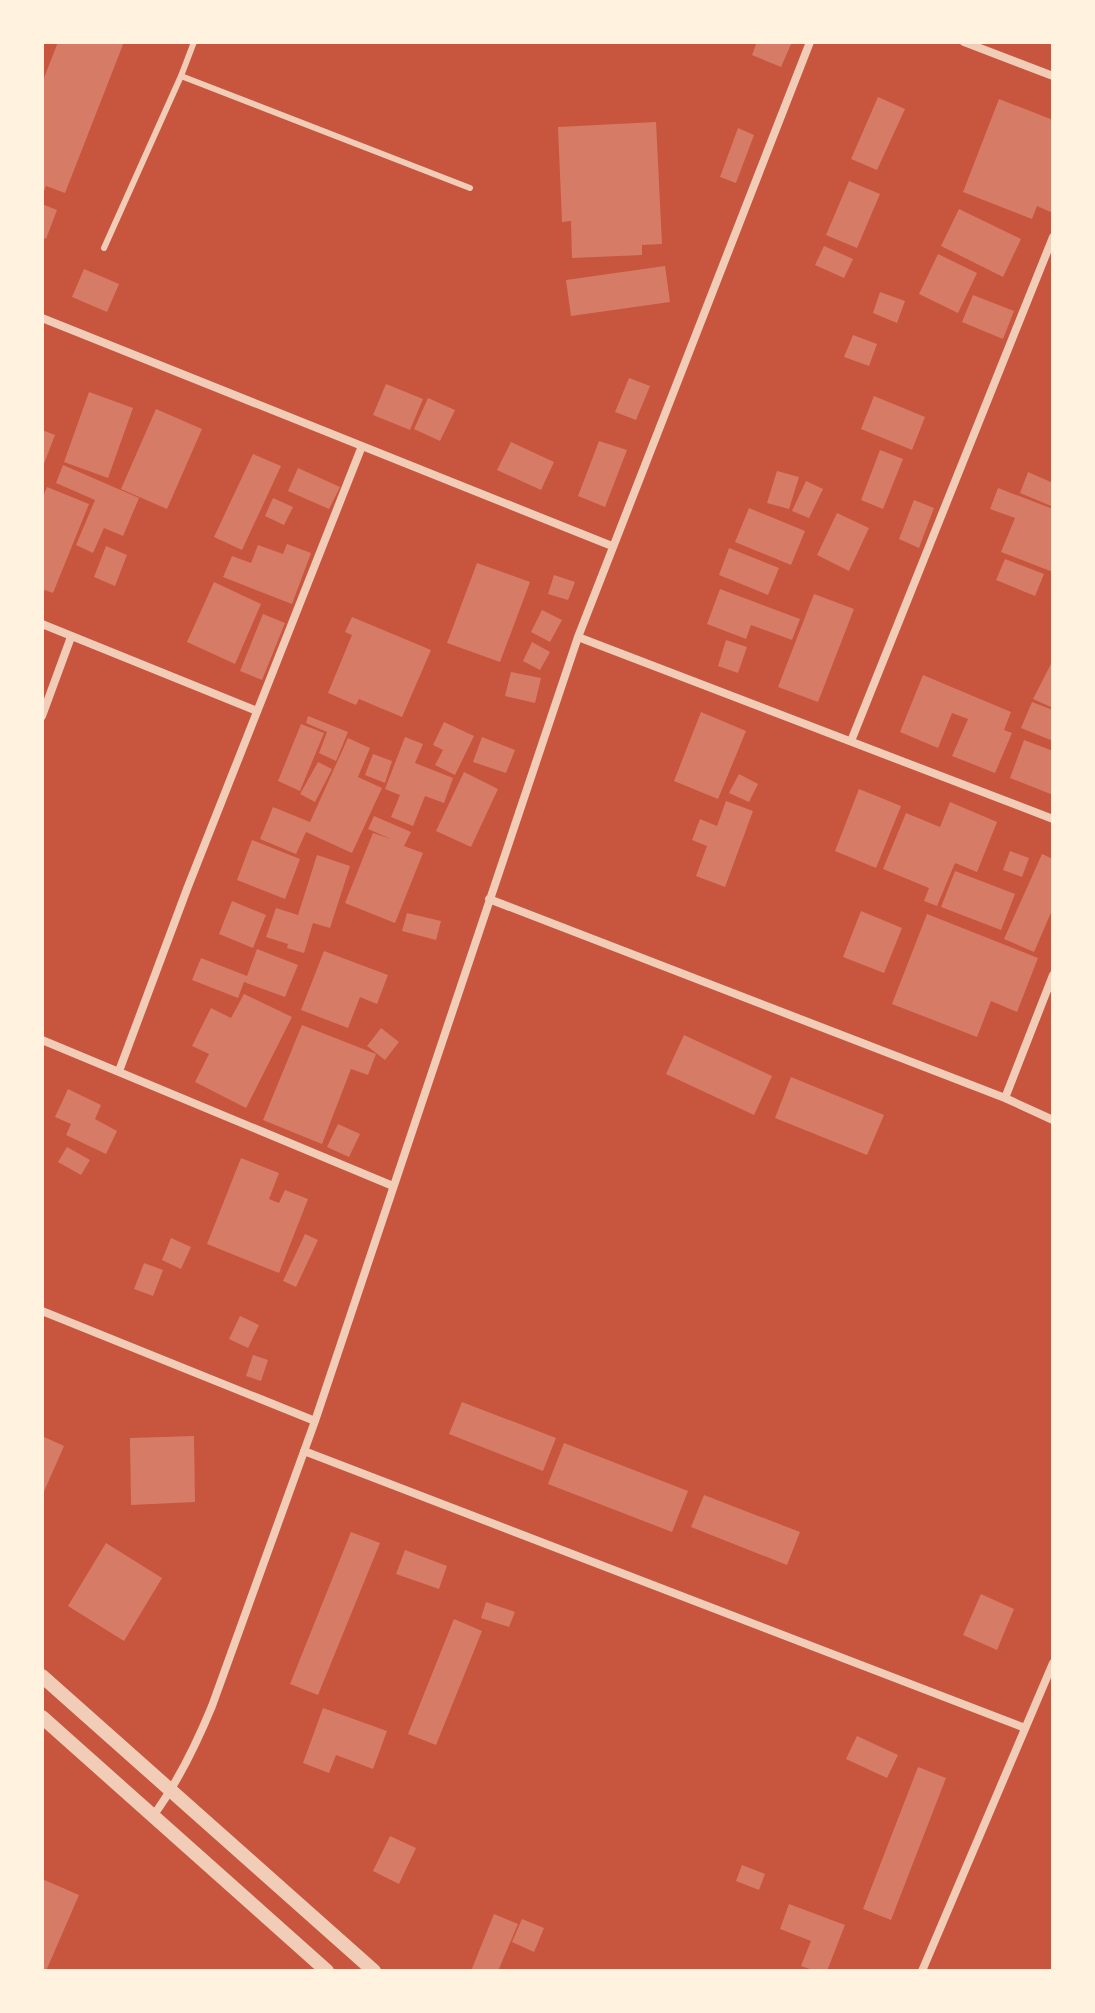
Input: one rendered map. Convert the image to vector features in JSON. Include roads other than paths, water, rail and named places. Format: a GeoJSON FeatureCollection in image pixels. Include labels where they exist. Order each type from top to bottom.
{"type":"FeatureCollection","features":[{"type":"Feature","properties":{"kind":"street"},"geometry":{"type":"LineString","coordinates":[[152,1817],[194,1750],[212,1706],[315,1421],[578,637],[810,42]]}},
{"type":"Feature","properties":{"kind":"street"},"geometry":{"type":"LineString","coordinates":[[964,42],[1053,76]]}},
{"type":"Feature","properties":{"kind":"street"},"geometry":{"type":"LineString","coordinates":[[851,741],[1053,237]]}},
{"type":"Feature","properties":{"kind":"street"},"geometry":{"type":"LineString","coordinates":[[42,318],[612,546]]}},
{"type":"Feature","properties":{"kind":"street"},"geometry":{"type":"LineString","coordinates":[[119,1071],[187,889],[362,446]]}},
{"type":"Feature","properties":{"kind":"street"},"geometry":{"type":"LineString","coordinates":[[42,624],[257,711]]}},
{"type":"Feature","properties":{"kind":"street"},"geometry":{"type":"LineString","coordinates":[[42,716],[71,637]]}},
{"type":"Feature","properties":{"kind":"street"},"geometry":{"type":"LineString","coordinates":[[578,637],[1053,819]]}},
{"type":"Feature","properties":{"kind":"street"},"geometry":{"type":"LineString","coordinates":[[489,899],[1005,1098],[1053,1120]]}},
{"type":"Feature","properties":{"kind":"street"},"geometry":{"type":"LineString","coordinates":[[1005,1098],[1053,975]]}},
{"type":"Feature","properties":{"kind":"street"},"geometry":{"type":"LineString","coordinates":[[42,1040],[393,1186]]}},
{"type":"Feature","properties":{"kind":"street"},"geometry":{"type":"LineString","coordinates":[[42,1311],[315,1421]]}},
{"type":"Feature","properties":{"kind":"street"},"geometry":{"type":"LineString","coordinates":[[304,1451],[1025,1728]]}},
{"type":"Feature","properties":{"kind":"street"},"geometry":{"type":"LineString","coordinates":[[922,1971],[1053,1663]]}},
{"type":"Feature","properties":{"kind":"street"},"geometry":{"type":"LineString","coordinates":[[42,1676],[374,1971]]}},
{"type":"Feature","properties":{"kind":"street"},"geometry":{"type":"LineString","coordinates":[[42,1717],[327,1971]]}},
{"type":"Feature","properties":{"kind":"lane"},"geometry":{"type":"LineString","coordinates":[[104,248],[194,42]]}},
{"type":"Feature","properties":{"kind":"lane"},"geometry":{"type":"LineString","coordinates":[[181,76],[470,188]]}}]}
